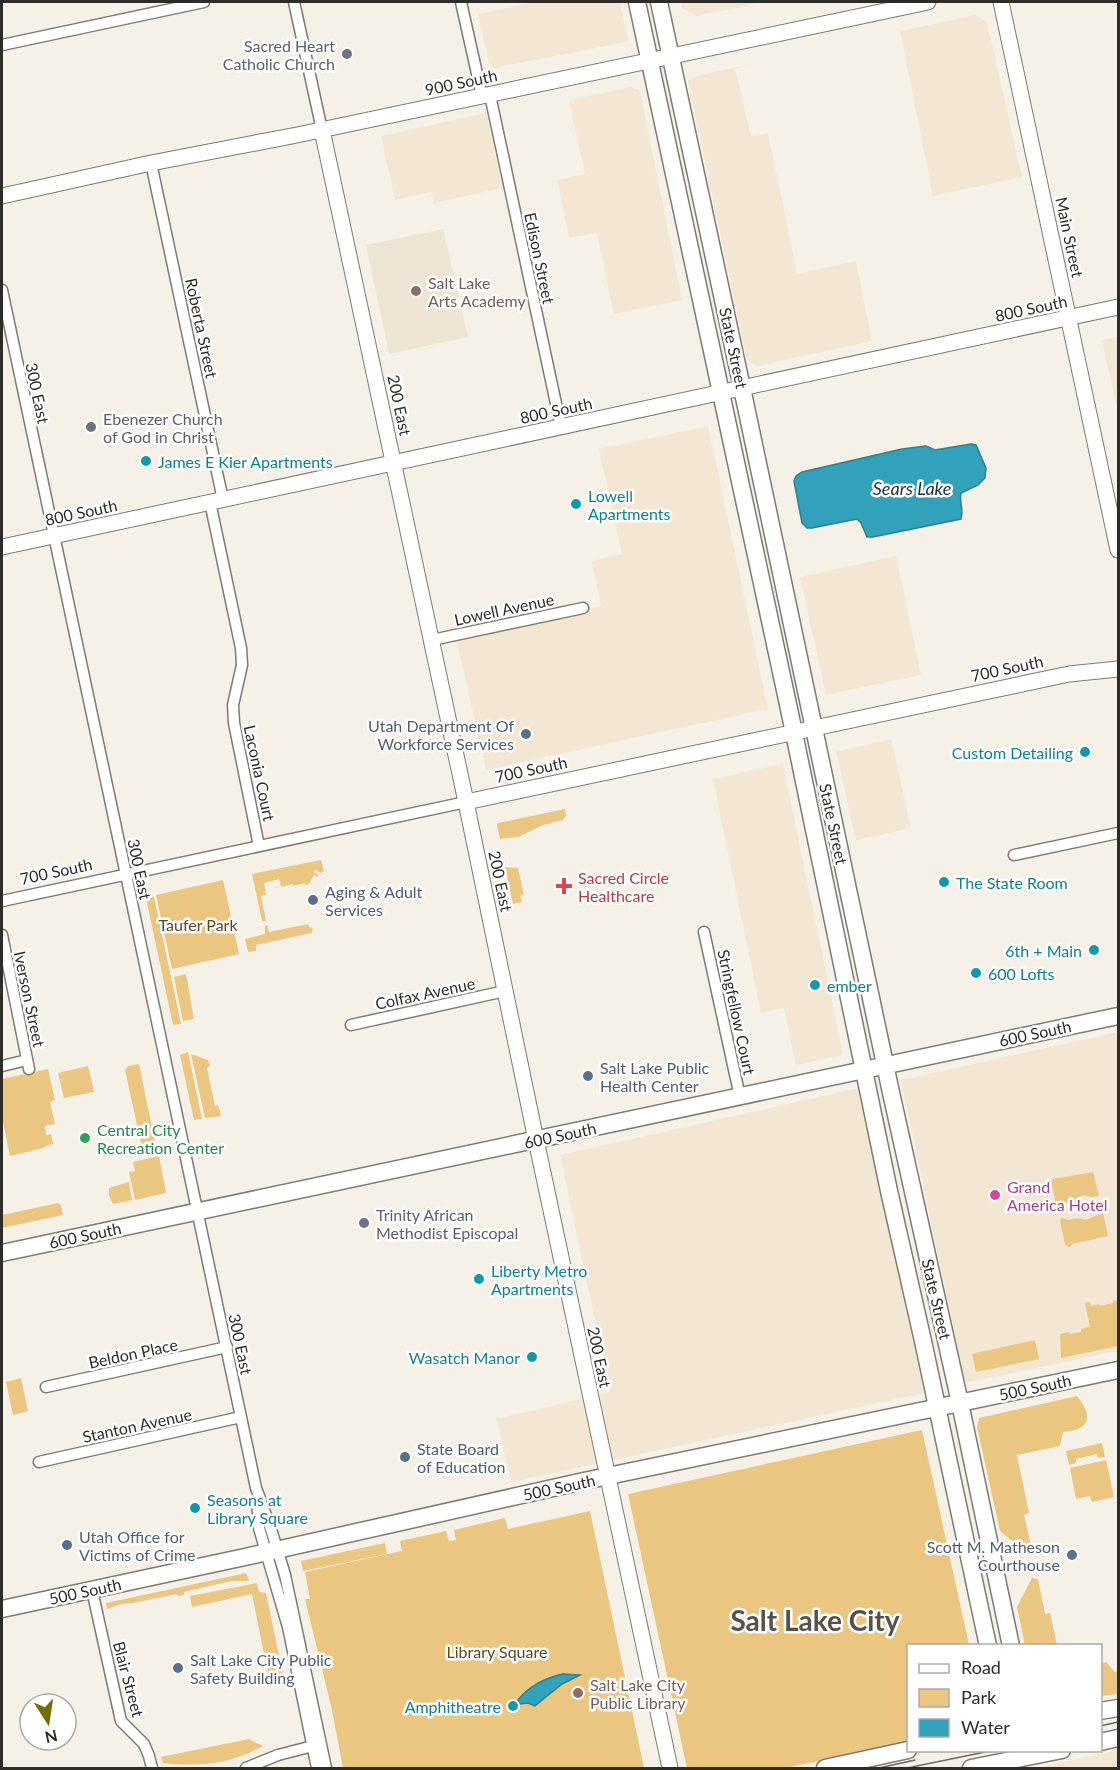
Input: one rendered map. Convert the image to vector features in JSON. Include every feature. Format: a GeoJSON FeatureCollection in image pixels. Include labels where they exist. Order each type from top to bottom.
{"type":"FeatureCollection","features":[{"type":"Feature","properties":{"kind":"main road","name":"State Street"},"geometry":{"type":"LineString","coordinates":[[637,2],[889,1191],[988,1644]]}},
{"type":"Feature","properties":{"kind":"main road","name":"State Street"},"geometry":{"type":"LineString","coordinates":[[659,2],[1011,1644]]}},
{"type":"Feature","properties":{"kind":"main road","name":"600 South"},"geometry":{"type":"LineString","coordinates":[[2,1253],[1119,1016]]}},
{"type":"Feature","properties":{"kind":"main road","name":"500 South"},"geometry":{"type":"LineString","coordinates":[[2,1609],[608,1476],[1119,1370]]}},
{"type":"Feature","properties":{"kind":"main road"},"geometry":{"type":"LineString","coordinates":[[1102,1711],[1119,1708]]}},
{"type":"Feature","properties":{"kind":"main road"},"geometry":{"type":"LineString","coordinates":[[1102,1742],[1119,1738]]}},
{"type":"Feature","properties":{"kind":"main road"},"geometry":{"type":"LineString","coordinates":[[825,1768],[907,1750]]}},
{"type":"Feature","properties":{"kind":"main road"},"geometry":{"type":"LineString","coordinates":[[971,1768],[1012,1760],[1034,1759],[1056,1752]]}},
{"type":"Feature","properties":{"kind":"street"},"geometry":{"type":"LineString","coordinates":[[2,45],[204,2]]}},
{"type":"Feature","properties":{"kind":"street","name":"200 East"},"geometry":{"type":"LineString","coordinates":[[294,2],[432,640],[670,1768]]}},
{"type":"Feature","properties":{"kind":"street","name":"Edison Street"},"geometry":{"type":"LineString","coordinates":[[461,2],[486,95],[561,427]]}},
{"type":"Feature","properties":{"kind":"street","name":"900 South"},"geometry":{"type":"LineString","coordinates":[[2,196],[928,2]]}},
{"type":"Feature","properties":{"kind":"street","name":"Main Street"},"geometry":{"type":"LineString","coordinates":[[1001,2],[1119,550]]}},
{"type":"Feature","properties":{"kind":"street","name":"Roberta Street"},"geometry":{"type":"LineString","coordinates":[[151,164],[217,501],[242,657],[233,705]]}},
{"type":"Feature","properties":{"kind":"street","name":"300 East"},"geometry":{"type":"LineString","coordinates":[[2,290],[256,1488],[258,1523],[286,1579],[326,1768]]}},
{"type":"Feature","properties":{"kind":"street","name":"800 South"},"geometry":{"type":"LineString","coordinates":[[2,547],[1119,307]]}},
{"type":"Feature","properties":{"kind":"street","name":"Lowell Avenue"},"geometry":{"type":"LineString","coordinates":[[432,640],[583,608]]}},
{"type":"Feature","properties":{"kind":"street","name":"700 South"},"geometry":{"type":"LineString","coordinates":[[1069,674],[1119,657]]}},
{"type":"Feature","properties":{"kind":"street","name":"700 South"},"geometry":{"type":"LineString","coordinates":[[2,901],[813,727],[1069,674],[1119,669]]}},
{"type":"Feature","properties":{"kind":"street","name":"Laconia Court"},"geometry":{"type":"LineString","coordinates":[[233,705],[235,731],[259,846]]}},
{"type":"Feature","properties":{"kind":"street"},"geometry":{"type":"LineString","coordinates":[[1014,855],[1119,833]]}},
{"type":"Feature","properties":{"kind":"street","name":"Stringfellow Court"},"geometry":{"type":"LineString","coordinates":[[704,932],[740,1097]]}},
{"type":"Feature","properties":{"kind":"street","name":"Iverson Street"},"geometry":{"type":"LineString","coordinates":[[2,934],[28,1065],[2,1066]]}},
{"type":"Feature","properties":{"kind":"street","name":"Colfax Avenue"},"geometry":{"type":"LineString","coordinates":[[351,1025],[505,991]]}},
{"type":"Feature","properties":{"kind":"street","name":"Beldon Place"},"geometry":{"type":"LineString","coordinates":[[46,1387],[226,1347]]}},
{"type":"Feature","properties":{"kind":"street","name":"Stanton Avenue"},"geometry":{"type":"LineString","coordinates":[[39,1462],[241,1417]]}},
{"type":"Feature","properties":{"kind":"street","name":"300 East"},"geometry":{"type":"LineString","coordinates":[[273,1551],[317,1768]]}},
{"type":"Feature","properties":{"kind":"street","name":"Blair Street"},"geometry":{"type":"LineString","coordinates":[[92,1590],[121,1721],[144,1744],[152,1768]]}},
{"type":"Feature","properties":{"kind":"street"},"geometry":{"type":"LineString","coordinates":[[246,1768],[278,1755],[313,1746]]}},
{"type":"Feature","properties":{"kind":"shaded area"},"geometry":{"type":"Polygon","coordinates":[[[534,2],[620,2],[628,39],[626,42],[494,68],[489,63],[478,14],[534,2]]]}},
{"type":"Feature","properties":{"kind":"shaded area"},"geometry":{"type":"Polygon","coordinates":[[[681,2],[765,2],[696,16],[682,8],[681,2]]]}},
{"type":"Feature","properties":{"kind":"shaded area"},"geometry":{"type":"Polygon","coordinates":[[[975,15],[987,22],[1022,177],[933,196],[900,31],[975,15]]]}},
{"type":"Feature","properties":{"kind":"shaded area"},"geometry":{"type":"Polygon","coordinates":[[[753,64],[735,69],[751,136],[768,133],[797,274],[856,261],[872,341],[757,366],[747,360],[688,81],[696,76],[753,64]]]}},
{"type":"Feature","properties":{"kind":"shaded area"},"geometry":{"type":"Polygon","coordinates":[[[631,87],[639,90],[642,102],[682,300],[614,314],[597,233],[569,238],[557,180],[585,174],[569,100],[631,87]]]}},
{"type":"Feature","properties":{"kind":"shaded area"},"geometry":{"type":"Polygon","coordinates":[[[486,113],[502,188],[434,203],[431,192],[395,200],[381,136],[486,113]]]}},
{"type":"Feature","properties":{"kind":"shaded area","name":"Salt Lake Arts Academy"},"geometry":{"type":"Polygon","coordinates":[[[443,229],[468,337],[389,354],[366,245],[443,229]]]}},
{"type":"Feature","properties":{"kind":"shaded area"},"geometry":{"type":"Polygon","coordinates":[[[1118,336],[1118,414],[1102,340],[1118,336]]]}},
{"type":"Feature","properties":{"kind":"shaded area"},"geometry":{"type":"Polygon","coordinates":[[[708,426],[768,709],[486,770],[456,637],[601,606],[592,561],[622,554],[599,449],[708,426]]]}},
{"type":"Feature","properties":{"kind":"shaded area"},"geometry":{"type":"Polygon","coordinates":[[[896,556],[921,675],[826,695],[800,577],[896,556]]]}},
{"type":"Feature","properties":{"kind":"shaded area"},"geometry":{"type":"Polygon","coordinates":[[[891,739],[911,828],[856,840],[836,752],[891,739]]]}},
{"type":"Feature","properties":{"kind":"shaded area"},"geometry":{"type":"Polygon","coordinates":[[[783,764],[843,1055],[796,1065],[784,1008],[761,1013],[713,779],[783,764]]]}},
{"type":"Feature","properties":{"kind":"shaded area"},"geometry":{"type":"Polygon","coordinates":[[[1118,1032],[1118,1351],[965,1383],[901,1080],[1118,1032]]]}},
{"type":"Feature","properties":{"kind":"shaded area"},"geometry":{"type":"Polygon","coordinates":[[[859,1088],[924,1393],[511,1482],[497,1419],[610,1392],[560,1155],[859,1088]]]}},
{"type":"Feature","properties":{"kind":"shaded area"},"geometry":{"type":"Polygon","coordinates":[[[1118,1750],[1118,1768],[1045,1768],[1045,1766],[1118,1750]]]}},
{"type":"Feature","properties":{"kind":"green space"},"geometry":{"type":"Polygon","coordinates":[[[565,809],[566,815],[563,820],[543,825],[518,837],[500,839],[498,823],[565,809]]]}},
{"type":"Feature","properties":{"kind":"green space"},"geometry":{"type":"Polygon","coordinates":[[[321,860],[324,871],[321,873],[315,870],[314,872],[319,875],[317,877],[314,875],[309,884],[281,887],[279,879],[264,883],[266,895],[261,896],[266,921],[262,921],[252,874],[321,860]]]}},
{"type":"Feature","properties":{"kind":"green space"},"geometry":{"type":"Polygon","coordinates":[[[505,867],[518,868],[524,895],[520,895],[522,902],[513,904],[505,867]]]}},
{"type":"Feature","properties":{"kind":"green space","name":"Taufer Park"},"geometry":{"type":"Polygon","coordinates":[[[223,880],[239,954],[172,969],[156,895],[223,880]]]}},
{"type":"Feature","properties":{"kind":"green space"},"geometry":{"type":"Polygon","coordinates":[[[154,897],[181,1024],[173,1025],[146,898],[154,897]]]}},
{"type":"Feature","properties":{"kind":"green space"},"geometry":{"type":"Polygon","coordinates":[[[308,924],[313,928],[312,933],[256,945],[256,951],[248,952],[245,939],[265,934],[267,925],[269,932],[308,924]]]}},
{"type":"Feature","properties":{"kind":"green space"},"geometry":{"type":"Polygon","coordinates":[[[186,974],[194,1019],[183,1021],[174,977],[186,974]]]}},
{"type":"Feature","properties":{"kind":"green space"},"geometry":{"type":"Polygon","coordinates":[[[188,1052],[202,1119],[194,1120],[180,1055],[188,1052]]]}},
{"type":"Feature","properties":{"kind":"green space"},"geometry":{"type":"Polygon","coordinates":[[[191,1054],[208,1060],[210,1065],[207,1068],[215,1106],[218,1105],[221,1116],[205,1118],[191,1054]]]}},
{"type":"Feature","properties":{"kind":"green space"},"geometry":{"type":"Polygon","coordinates":[[[139,1064],[155,1142],[145,1144],[141,1143],[125,1070],[128,1066],[139,1064]]]}},
{"type":"Feature","properties":{"kind":"green space"},"geometry":{"type":"Polygon","coordinates":[[[88,1066],[94,1092],[64,1098],[58,1073],[88,1066]]]}},
{"type":"Feature","properties":{"kind":"green space"},"geometry":{"type":"Polygon","coordinates":[[[48,1069],[55,1100],[50,1102],[55,1124],[45,1126],[46,1135],[51,1134],[53,1144],[10,1156],[2,1116],[2,1079],[48,1069]]]}},
{"type":"Feature","properties":{"kind":"green space"},"geometry":{"type":"Polygon","coordinates":[[[159,1156],[166,1193],[135,1200],[129,1172],[135,1171],[133,1162],[159,1156]]]}},
{"type":"Feature","properties":{"kind":"green space"},"geometry":{"type":"Polygon","coordinates":[[[1093,1172],[1099,1196],[1083,1195],[1073,1201],[1063,1203],[1064,1206],[1061,1208],[1057,1207],[1051,1182],[1053,1179],[1093,1172]]]}},
{"type":"Feature","properties":{"kind":"green space"},"geometry":{"type":"Polygon","coordinates":[[[129,1182],[132,1200],[113,1204],[109,1188],[129,1182]]]}},
{"type":"Feature","properties":{"kind":"green space"},"geometry":{"type":"Polygon","coordinates":[[[58,1203],[61,1205],[63,1215],[2,1228],[2,1215],[58,1203]]]}},
{"type":"Feature","properties":{"kind":"green space"},"geometry":{"type":"Polygon","coordinates":[[[1103,1213],[1108,1236],[1072,1244],[1070,1247],[1065,1245],[1060,1220],[1062,1218],[1085,1220],[1103,1213]]]}},
{"type":"Feature","properties":{"kind":"green space"},"geometry":{"type":"Polygon","coordinates":[[[1118,1300],[1118,1346],[1061,1358],[1060,1334],[1081,1332],[1081,1329],[1090,1327],[1085,1303],[1090,1302],[1091,1306],[1099,1304],[1100,1306],[1118,1300]]]}},
{"type":"Feature","properties":{"kind":"green space"},"geometry":{"type":"Polygon","coordinates":[[[1035,1340],[1039,1359],[976,1372],[972,1354],[1035,1340]]]}},
{"type":"Feature","properties":{"kind":"green space"},"geometry":{"type":"Polygon","coordinates":[[[21,1378],[28,1411],[13,1415],[6,1382],[21,1378]]]}},
{"type":"Feature","properties":{"kind":"green space"},"geometry":{"type":"Polygon","coordinates":[[[1077,1396],[1087,1413],[1083,1426],[1076,1430],[1063,1432],[1060,1446],[1017,1455],[1029,1513],[1024,1515],[1032,1550],[1027,1554],[1000,1531],[977,1427],[979,1418],[1077,1396]]]}},
{"type":"Feature","properties":{"kind":"green space"},"geometry":{"type":"Polygon","coordinates":[[[922,1430],[969,1644],[907,1644],[907,1742],[786,1768],[687,1768],[628,1494],[922,1430]]]}},
{"type":"Feature","properties":{"kind":"green space"},"geometry":{"type":"Polygon","coordinates":[[[1102,1443],[1105,1457],[1098,1458],[1097,1454],[1076,1459],[1076,1463],[1069,1465],[1066,1451],[1102,1443]]]}},
{"type":"Feature","properties":{"kind":"green space"},"geometry":{"type":"Polygon","coordinates":[[[1106,1460],[1114,1497],[1092,1502],[1090,1496],[1076,1499],[1070,1468],[1106,1460]]]}},
{"type":"Feature","properties":{"kind":"green space","name":"Library Square"},"geometry":{"type":"Polygon","coordinates":[[[590,1511],[644,1768],[343,1768],[332,1710],[305,1599],[310,1599],[305,1572],[402,1551],[400,1541],[446,1531],[449,1541],[456,1540],[454,1530],[505,1518],[508,1529],[590,1511]]]}},
{"type":"Feature","properties":{"kind":"green space"},"geometry":{"type":"Polygon","coordinates":[[[385,1543],[387,1554],[303,1571],[301,1561],[385,1543]]]}},
{"type":"Feature","properties":{"kind":"green space"},"geometry":{"type":"Polygon","coordinates":[[[246,1573],[249,1581],[231,1581],[184,1592],[184,1595],[178,1596],[177,1594],[121,1604],[107,1609],[106,1603],[246,1573]]]}},
{"type":"Feature","properties":{"kind":"green space"},"geometry":{"type":"Polygon","coordinates":[[[1032,1578],[1038,1579],[1045,1614],[1050,1613],[1057,1644],[1025,1644],[1017,1607],[1032,1578]]]}},
{"type":"Feature","properties":{"kind":"green space"},"geometry":{"type":"Polygon","coordinates":[[[257,1583],[259,1592],[266,1593],[283,1675],[268,1674],[252,1594],[192,1607],[190,1596],[257,1583]]]}},
{"type":"Feature","properties":{"kind":"green space"},"geometry":{"type":"Polygon","coordinates":[[[1106,1662],[1115,1672],[1118,1671],[1118,1694],[1102,1696],[1102,1664],[1106,1662]]]}},
{"type":"Feature","properties":{"kind":"green space"},"geometry":{"type":"Polygon","coordinates":[[[249,1739],[263,1746],[239,1757],[215,1763],[163,1763],[161,1757],[249,1739]]]}},
{"type":"Feature","properties":{"kind":"water","name":"Sears Lake"},"geometry":{"type":"Polygon","coordinates":[[[976,445],[986,468],[985,478],[978,485],[961,493],[961,519],[873,537],[867,537],[857,519],[812,528],[807,528],[802,523],[794,481],[796,476],[802,472],[902,449],[926,446],[935,450],[976,445]]]}},
{"type":"Feature","properties":{"kind":"water"},"geometry":{"type":"Polygon","coordinates":[[[563,1674],[580,1675],[562,1684],[535,1706],[528,1703],[520,1704],[517,1701],[537,1683],[563,1674]]]}},
{"type":"Feature","properties":{"kind":"tram line"},"geometry":{"type":"LineString","coordinates":[[1102,1726],[1118,1722]]}},
{"type":"Feature","properties":{"kind":"tram line"},"geometry":{"type":"LineString","coordinates":[[907,1768],[985,1752]]}},
{"type":"Feature","properties":{"kind":"tram line"},"geometry":{"type":"LineString","coordinates":[[879,1768],[915,1760]]}},
{"type":"Feature","properties":{"kind":"place","name":"Sacred Heart Catholic Church"},"geometry":{"type":"Point","coordinates":[347,54]}},
{"type":"Feature","properties":{"kind":"place","name":"Salt Lake Arts Academy"},"geometry":{"type":"Point","coordinates":[416,291]}},
{"type":"Feature","properties":{"kind":"place","name":"Ebenezer Church of God in Christ"},"geometry":{"type":"Point","coordinates":[91,427]}},
{"type":"Feature","properties":{"kind":"place","name":"James E Kier Apartments"},"geometry":{"type":"Point","coordinates":[146,461]}},
{"type":"Feature","properties":{"kind":"place","name":"Lowell Apartments"},"geometry":{"type":"Point","coordinates":[576,504]}},
{"type":"Feature","properties":{"kind":"place","name":"Utah Department Of Workforce Services"},"geometry":{"type":"Point","coordinates":[526,734]}},
{"type":"Feature","properties":{"kind":"place","name":"Custom Detailing"},"geometry":{"type":"Point","coordinates":[1085,752]}},
{"type":"Feature","properties":{"kind":"place","name":"The State Room"},"geometry":{"type":"Point","coordinates":[944,882]}},
{"type":"Feature","properties":{"kind":"place","name":"Sacred Circle Healthcare"},"geometry":{"type":"Point","coordinates":[564,886]}},
{"type":"Feature","properties":{"kind":"place","name":"Aging & Adult Services"},"geometry":{"type":"Point","coordinates":[313,900]}},
{"type":"Feature","properties":{"kind":"place","name":"6th + Main"},"geometry":{"type":"Point","coordinates":[1094,950]}},
{"type":"Feature","properties":{"kind":"place","name":"600 Lofts"},"geometry":{"type":"Point","coordinates":[976,973]}},
{"type":"Feature","properties":{"kind":"place","name":"ember"},"geometry":{"type":"Point","coordinates":[815,985]}},
{"type":"Feature","properties":{"kind":"place","name":"Salt Lake Public Health Center"},"geometry":{"type":"Point","coordinates":[588,1076]}},
{"type":"Feature","properties":{"kind":"place","name":"Central City Recreation Center"},"geometry":{"type":"Point","coordinates":[85,1138]}},
{"type":"Feature","properties":{"kind":"place","name":"Grand America Hotel"},"geometry":{"type":"Point","coordinates":[995,1195]}},
{"type":"Feature","properties":{"kind":"place","name":"Trinity African Methodist Episcopal"},"geometry":{"type":"Point","coordinates":[364,1223]}},
{"type":"Feature","properties":{"kind":"place","name":"Liberty Metro Apartments"},"geometry":{"type":"Point","coordinates":[479,1279]}},
{"type":"Feature","properties":{"kind":"place","name":"Wasatch Manor"},"geometry":{"type":"Point","coordinates":[532,1357]}},
{"type":"Feature","properties":{"kind":"place","name":"State Board of Education"},"geometry":{"type":"Point","coordinates":[405,1457]}},
{"type":"Feature","properties":{"kind":"place","name":"Seasons at Library Square"},"geometry":{"type":"Point","coordinates":[195,1508]}},
{"type":"Feature","properties":{"kind":"place","name":"Utah Office for Victims of Crime"},"geometry":{"type":"Point","coordinates":[67,1545]}},
{"type":"Feature","properties":{"kind":"place","name":"Scott M. Matheson Courthouse"},"geometry":{"type":"Point","coordinates":[1072,1555]}},
{"type":"Feature","properties":{"kind":"place","name":"Salt Lake City Public Safety Building"},"geometry":{"type":"Point","coordinates":[178,1668]}},
{"type":"Feature","properties":{"kind":"place","name":"Salt Lake City Public Library"},"geometry":{"type":"Point","coordinates":[578,1693]}},
{"type":"Feature","properties":{"kind":"place","name":"Amphitheatre"},"geometry":{"type":"Point","coordinates":[513,1706]}},
{"type":"Feature","properties":{"kind":"district","name":"Salt Lake City"},"geometry":{"type":"Point","coordinates":[815,1620]}}]}
